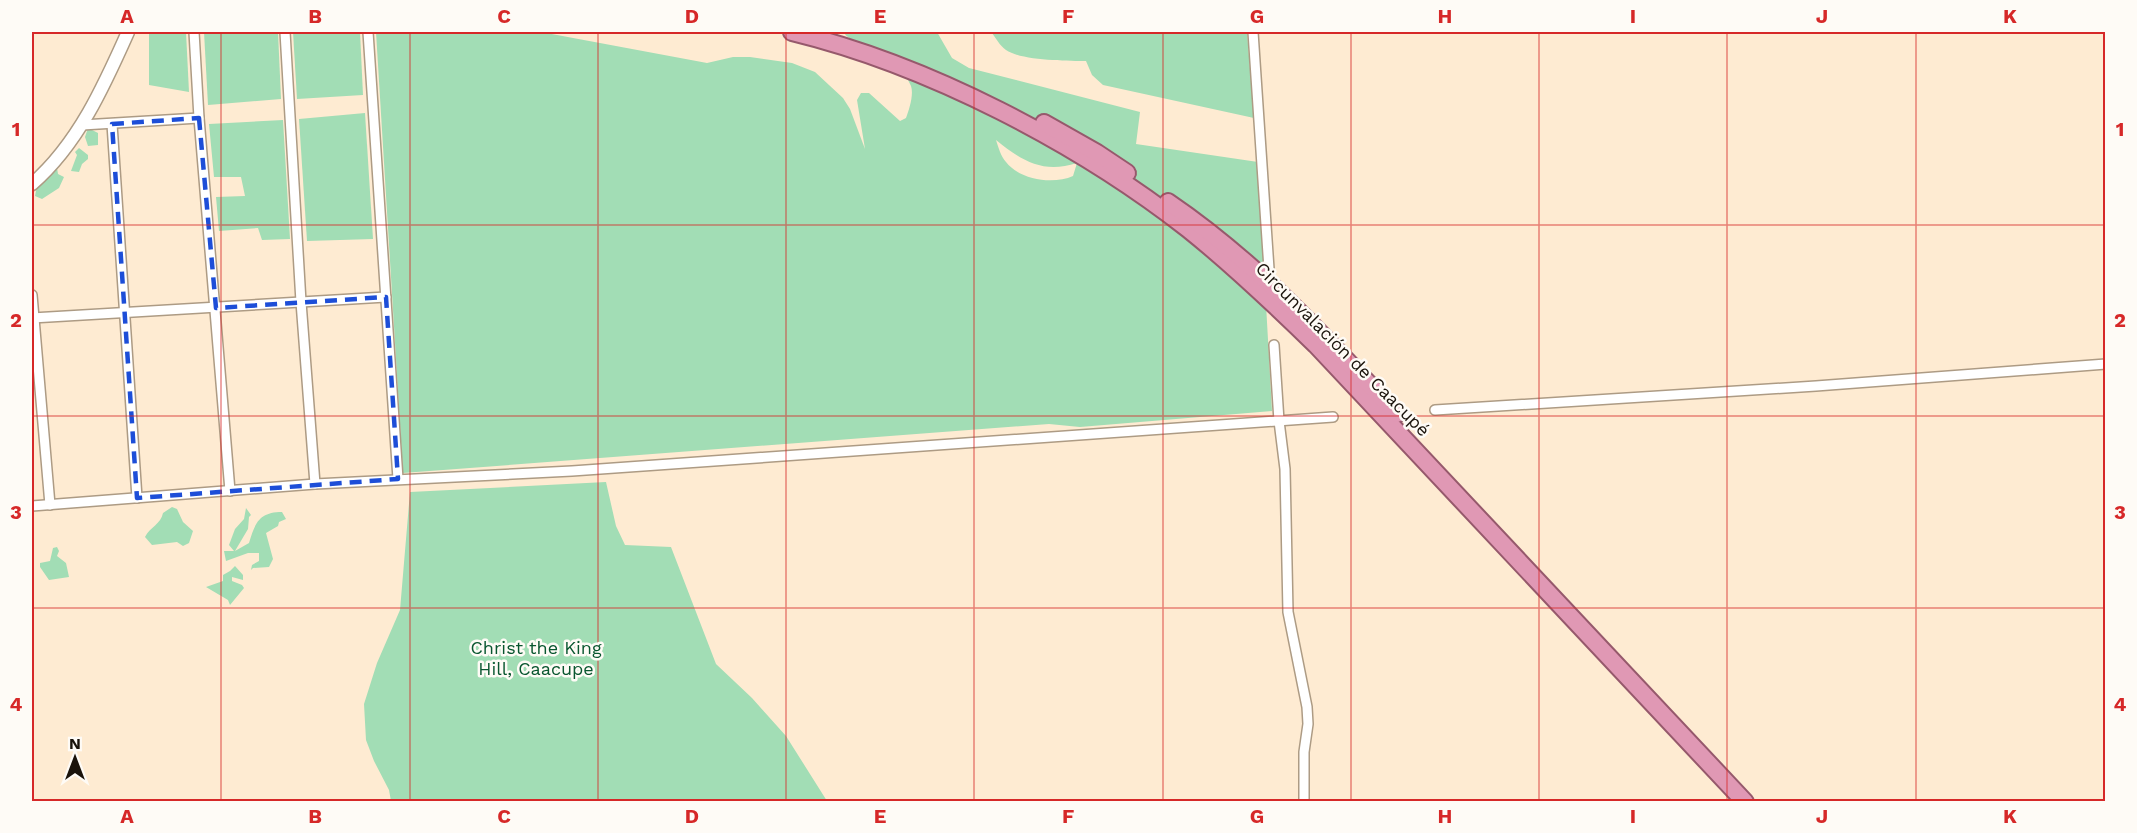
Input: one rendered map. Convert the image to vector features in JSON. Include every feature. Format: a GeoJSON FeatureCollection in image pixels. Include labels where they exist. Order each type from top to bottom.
{"type":"FeatureCollection","features":[{"type":"Feature","properties":{"kind":"highway","name":"Circunvalación de Caacupé"},"geometry":{"type":"LineString","coordinates":[[792,32],[830,41],[893,64],[996,109],[1137,192],[1188,230],[1255,286],[1316,345],[1745,801]]}},
{"type":"Feature","properties":{"kind":"highway","name":"Circunvalación de Caacupé"},"geometry":{"type":"LineString","coordinates":[[834,32],[985,92],[1050,126],[1097,153],[1188,215],[1250,265],[1296,308],[1379,395],[1757,801]]}},
{"type":"Feature","properties":{"kind":"street"},"geometry":{"type":"LineString","coordinates":[[32,184],[42,175],[82,125],[128,32]]}},
{"type":"Feature","properties":{"kind":"street"},"geometry":{"type":"LineString","coordinates":[[194,32],[230,491]]}},
{"type":"Feature","properties":{"kind":"street"},"geometry":{"type":"LineString","coordinates":[[285,32],[301,302],[315,484]]}},
{"type":"Feature","properties":{"kind":"street"},"geometry":{"type":"LineString","coordinates":[[368,32],[398,478]]}},
{"type":"Feature","properties":{"kind":"street"},"geometry":{"type":"LineString","coordinates":[[1253,32],[1269,269]]}},
{"type":"Feature","properties":{"kind":"street"},"geometry":{"type":"LineString","coordinates":[[82,125],[199,118]]}},
{"type":"Feature","properties":{"kind":"street"},"geometry":{"type":"LineString","coordinates":[[112,124],[137,498]]}},
{"type":"Feature","properties":{"kind":"street"},"geometry":{"type":"LineString","coordinates":[[32,295],[50,505]]}},
{"type":"Feature","properties":{"kind":"street"},"geometry":{"type":"LineString","coordinates":[[33,318],[386,297]]}},
{"type":"Feature","properties":{"kind":"street"},"geometry":{"type":"LineString","coordinates":[[1274,345],[1285,469],[1288,612],[1308,707],[1304,752],[1304,801]]}},
{"type":"Feature","properties":{"kind":"street"},"geometry":{"type":"LineString","coordinates":[[1435,410],[2106,364]]}},
{"type":"Feature","properties":{"kind":"street"},"geometry":{"type":"LineString","coordinates":[[32,506],[398,478],[572,471],[1333,417]]}},
{"type":"Feature","properties":{"kind":"highlighted area"},"geometry":{"type":"Polygon","coordinates":[[[199,118],[216,308],[386,297],[398,479],[137,498],[112,124],[199,118]]]}},
{"type":"Feature","properties":{"kind":"green space"},"geometry":{"type":"Polygon","coordinates":[[[149,32],[186,32],[189,92],[149,85],[149,32]]]}},
{"type":"Feature","properties":{"kind":"green space"},"geometry":{"type":"Polygon","coordinates":[[[204,32],[278,32],[281,99],[208,105],[204,32]]]}},
{"type":"Feature","properties":{"kind":"green space"},"geometry":{"type":"Polygon","coordinates":[[[293,32],[360,32],[363,95],[297,99],[293,32]]]}},
{"type":"Feature","properties":{"kind":"green space"},"geometry":{"type":"Polygon","coordinates":[[[376,32],[541,32],[707,63],[733,57],[750,57],[792,63],[815,72],[843,98],[850,109],[865,149],[857,100],[861,93],[869,93],[900,121],[906,118],[912,90],[898,66],[889,58],[855,42],[843,32],[937,32],[952,58],[969,68],[1140,112],[1136,144],[1258,162],[1272,411],[1080,427],[1049,424],[403,473],[376,32]],[[996,140],[1006,162],[1028,177],[1056,180],[1073,176],[1077,163],[1054,167],[1043,166],[1024,159],[996,140]]]}},
{"type":"Feature","properties":{"kind":"green space"},"geometry":{"type":"Polygon","coordinates":[[[991,32],[1247,32],[1254,118],[1103,85],[1092,75],[1086,61],[1045,60],[1013,54],[1000,44],[991,32]]]}},
{"type":"Feature","properties":{"kind":"green space"},"geometry":{"type":"Polygon","coordinates":[[[365,113],[373,239],[307,241],[299,119],[365,113]]]}},
{"type":"Feature","properties":{"kind":"green space"},"geometry":{"type":"Polygon","coordinates":[[[283,120],[290,239],[262,240],[258,228],[219,231],[216,197],[245,196],[241,177],[214,177],[209,124],[283,120]]]}},
{"type":"Feature","properties":{"kind":"green space"},"geometry":{"type":"Polygon","coordinates":[[[88,128],[98,133],[98,145],[88,146],[85,137],[88,128]]]}},
{"type":"Feature","properties":{"kind":"green space"},"geometry":{"type":"Polygon","coordinates":[[[79,148],[88,155],[88,159],[82,164],[79,172],[71,171],[77,155],[75,152],[79,148]]]}},
{"type":"Feature","properties":{"kind":"green space"},"geometry":{"type":"Polygon","coordinates":[[[51,168],[57,168],[58,174],[64,177],[59,188],[42,199],[35,196],[37,186],[51,168]]]}},
{"type":"Feature","properties":{"kind":"green space","name":"Christ the King Hill, Caacupe"},"geometry":{"type":"Polygon","coordinates":[[[606,482],[616,526],[625,545],[671,547],[716,664],[752,698],[786,736],[827,801],[391,801],[389,790],[366,740],[364,704],[377,663],[400,610],[410,492],[606,482]]]}},
{"type":"Feature","properties":{"kind":"green space"},"geometry":{"type":"Polygon","coordinates":[[[172,507],[177,509],[183,522],[193,531],[189,543],[183,546],[177,542],[152,545],[145,537],[163,513],[172,507]]]}},
{"type":"Feature","properties":{"kind":"green space"},"geometry":{"type":"Polygon","coordinates":[[[246,508],[251,515],[248,529],[235,551],[249,543],[256,524],[263,517],[282,512],[286,519],[266,533],[273,559],[269,567],[251,570],[252,565],[259,561],[259,553],[248,553],[226,561],[224,551],[234,551],[229,545],[235,529],[244,519],[246,508]]]}},
{"type":"Feature","properties":{"kind":"green space"},"geometry":{"type":"Polygon","coordinates":[[[57,547],[59,551],[57,556],[66,563],[69,577],[49,580],[40,567],[40,563],[50,561],[53,548],[57,547]]]}},
{"type":"Feature","properties":{"kind":"green space"},"geometry":{"type":"Polygon","coordinates":[[[235,566],[243,575],[243,580],[232,577],[232,581],[244,588],[230,605],[228,600],[206,587],[223,581],[223,575],[235,566]]]}}]}
